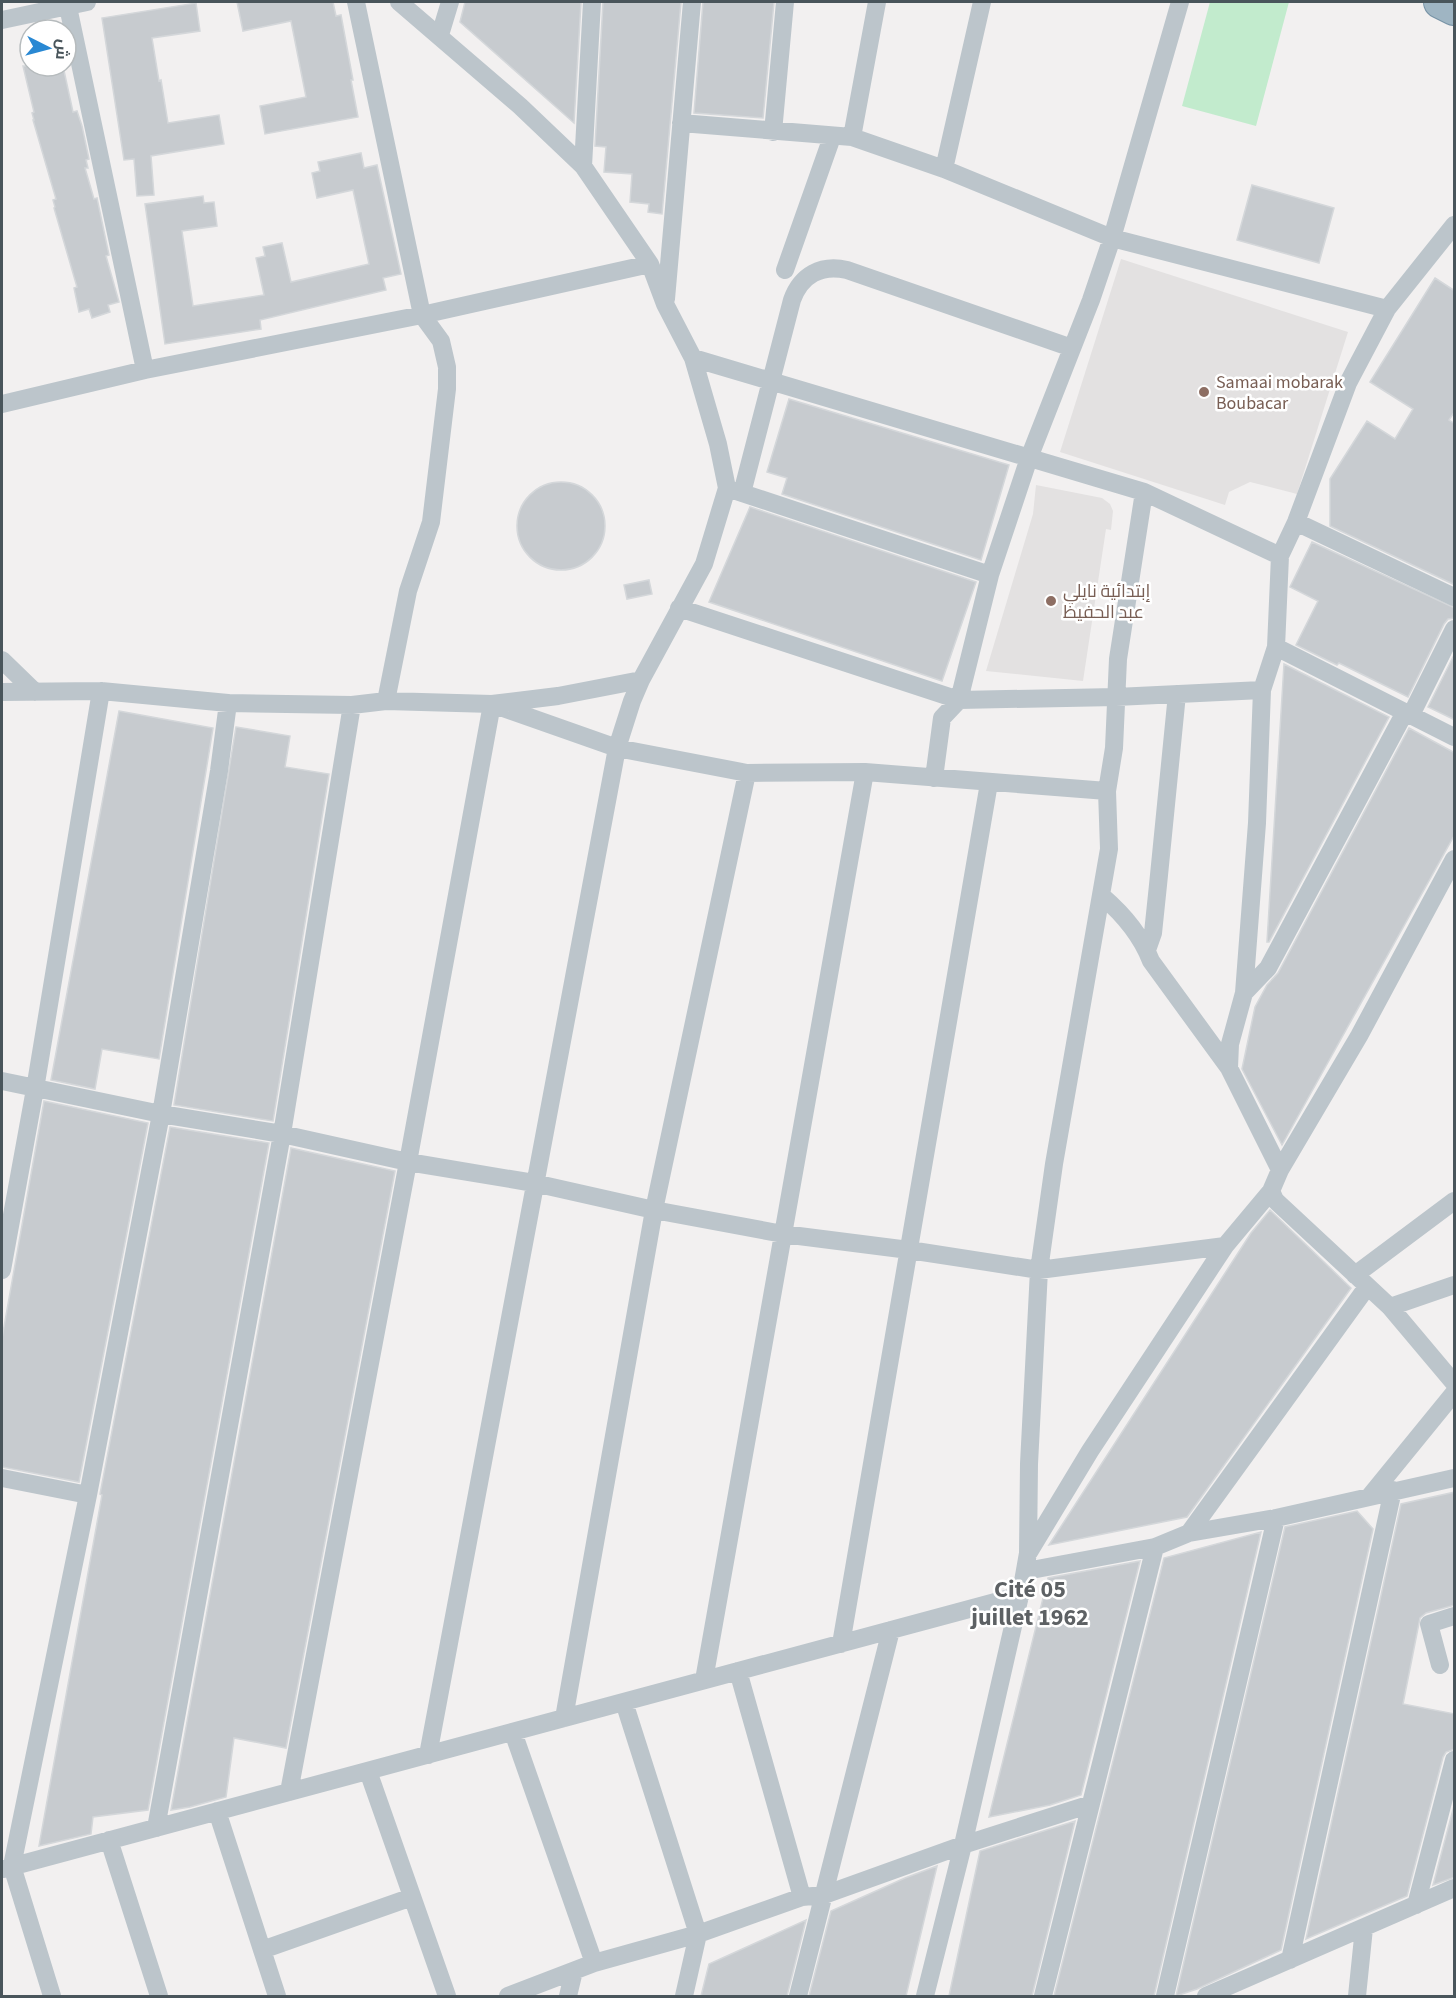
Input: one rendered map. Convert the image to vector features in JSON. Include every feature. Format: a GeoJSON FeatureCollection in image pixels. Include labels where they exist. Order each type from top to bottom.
{"type":"FeatureCollection","features":[{"type":"Feature","properties":{"kind":"highway"},"geometry":{"type":"LineString","coordinates":[[1440,2],[1455,9]]}},
{"type":"Feature","properties":{"kind":"street"},"geometry":{"type":"LineString","coordinates":[[2,20],[68,4],[87,2]]}},
{"type":"Feature","properties":{"kind":"street"},"geometry":{"type":"LineString","coordinates":[[356,2],[422,315],[441,342],[447,367],[447,389],[430,522],[408,591],[386,701]]}},
{"type":"Feature","properties":{"kind":"street"},"geometry":{"type":"LineString","coordinates":[[399,2],[520,106],[583,166],[650,264],[665,304],[693,358],[734,491]]}},
{"type":"Feature","properties":{"kind":"street"},"geometry":{"type":"LineString","coordinates":[[440,35],[450,2]]}},
{"type":"Feature","properties":{"kind":"street"},"geometry":{"type":"LineString","coordinates":[[583,166],[592,2]]}},
{"type":"Feature","properties":{"kind":"street"},"geometry":{"type":"LineString","coordinates":[[665,304],[692,2]]}},
{"type":"Feature","properties":{"kind":"street"},"geometry":{"type":"LineString","coordinates":[[773,132],[785,2]]}},
{"type":"Feature","properties":{"kind":"street"},"geometry":{"type":"LineString","coordinates":[[852,137],[877,2]]}},
{"type":"Feature","properties":{"kind":"street"},"geometry":{"type":"LineString","coordinates":[[944,169],[982,2]]}},
{"type":"Feature","properties":{"kind":"street"},"geometry":{"type":"LineString","coordinates":[[934,778],[942,718],[959,700],[990,575],[1029,458],[1112,238],[1180,2]]}},
{"type":"Feature","properties":{"kind":"street"},"geometry":{"type":"LineString","coordinates":[[68,4],[145,370]]}},
{"type":"Feature","properties":{"kind":"street"},"geometry":{"type":"LineString","coordinates":[[681,123],[852,137],[944,169],[1112,238],[1387,309]]}},
{"type":"Feature","properties":{"kind":"street"},"geometry":{"type":"LineString","coordinates":[[785,270],[832,137]]}},
{"type":"Feature","properties":{"kind":"street"},"geometry":{"type":"LineString","coordinates":[[1228,1068],[1230,1044],[1244,993],[1259,801],[1262,690],[1276,647],[1280,556],[1296,522],[1348,383],[1387,309],[1455,225]]}},
{"type":"Feature","properties":{"kind":"street"},"geometry":{"type":"LineString","coordinates":[[2,404],[145,370],[422,315],[650,264]]}},
{"type":"Feature","properties":{"kind":"street"},"geometry":{"type":"LineString","coordinates":[[428,1755],[617,748],[641,680],[704,564],[734,491],[770,381],[795,290],[809,275],[827,268],[847,270],[1072,348]]}},
{"type":"Feature","properties":{"kind":"street"},"geometry":{"type":"LineString","coordinates":[[693,358],[1144,492],[1280,556]]}},
{"type":"Feature","properties":{"kind":"street"},"geometry":{"type":"LineString","coordinates":[[734,491],[990,575]]}},
{"type":"Feature","properties":{"kind":"street"},"geometry":{"type":"LineString","coordinates":[[925,1996],[963,1845],[1027,1562],[1029,1464],[1039,1270],[1054,1164],[1109,849],[1107,791],[1114,748],[1118,659],[1144,492]]}},
{"type":"Feature","properties":{"kind":"street"},"geometry":{"type":"LineString","coordinates":[[1296,522],[1455,597]]}},
{"type":"Feature","properties":{"kind":"street"},"geometry":{"type":"LineString","coordinates":[[679,608],[959,700],[1116,697],[1262,690]]}},
{"type":"Feature","properties":{"kind":"street"},"geometry":{"type":"LineString","coordinates":[[1244,993],[1268,968],[1455,629]]}},
{"type":"Feature","properties":{"kind":"street"},"geometry":{"type":"LineString","coordinates":[[1276,647],[1455,737]]}},
{"type":"Feature","properties":{"kind":"street"},"geometry":{"type":"LineString","coordinates":[[2,660],[35,692]]}},
{"type":"Feature","properties":{"kind":"street"},"geometry":{"type":"LineString","coordinates":[[2,692],[101,691],[228,703],[352,705],[386,701],[492,704],[558,696],[641,680]]}},
{"type":"Feature","properties":{"kind":"street"},"geometry":{"type":"LineString","coordinates":[[2,1270],[35,1089],[101,691]]}},
{"type":"Feature","properties":{"kind":"street"},"geometry":{"type":"LineString","coordinates":[[1147,950],[1153,933],[1177,694]]}},
{"type":"Feature","properties":{"kind":"street"},"geometry":{"type":"LineString","coordinates":[[52,1996],[7,1868],[88,1495],[161,1114],[219,771],[228,703]]}},
{"type":"Feature","properties":{"kind":"street"},"geometry":{"type":"LineString","coordinates":[[492,704],[617,748],[747,773],[865,772],[1107,791]]}},
{"type":"Feature","properties":{"kind":"street"},"geometry":{"type":"LineString","coordinates":[[289,1792],[492,704]]}},
{"type":"Feature","properties":{"kind":"street"},"geometry":{"type":"LineString","coordinates":[[156,1828],[282,1134],[352,705]]}},
{"type":"Feature","properties":{"kind":"street"},"geometry":{"type":"LineString","coordinates":[[704,1680],[865,772]]}},
{"type":"Feature","properties":{"kind":"street"},"geometry":{"type":"LineString","coordinates":[[564,1718],[654,1210],[747,773]]}},
{"type":"Feature","properties":{"kind":"street"},"geometry":{"type":"LineString","coordinates":[[841,1644],[989,783]]}},
{"type":"Feature","properties":{"kind":"street"},"geometry":{"type":"LineString","coordinates":[[1027,1562],[1090,1450],[1225,1246],[1271,1191],[1280,1170],[1359,1036],[1455,859]]}},
{"type":"Feature","properties":{"kind":"street"},"geometry":{"type":"LineString","coordinates":[[1102,896],[1124,916],[1147,950],[1151,961],[1228,1068],[1280,1170]]}},
{"type":"Feature","properties":{"kind":"street"},"geometry":{"type":"LineString","coordinates":[[2,1081],[161,1114],[282,1134],[408,1162],[534,1183],[654,1210],[783,1234],[1039,1270],[1225,1246]]}},
{"type":"Feature","properties":{"kind":"street"},"geometry":{"type":"LineString","coordinates":[[1271,1191],[1275,1200],[1390,1307],[1455,1383]]}},
{"type":"Feature","properties":{"kind":"street"},"geometry":{"type":"LineString","coordinates":[[1189,1533],[1360,1281],[1455,1201]]}},
{"type":"Feature","properties":{"kind":"street"},"geometry":{"type":"LineString","coordinates":[[1390,1307],[1455,1285]]}},
{"type":"Feature","properties":{"kind":"street"},"geometry":{"type":"LineString","coordinates":[[1370,1496],[1455,1393]]}},
{"type":"Feature","properties":{"kind":"street"},"geometry":{"type":"LineString","coordinates":[[2,1478],[88,1495]]}},
{"type":"Feature","properties":{"kind":"street"},"geometry":{"type":"LineString","coordinates":[[1027,1562],[1155,1547],[1189,1533],[1276,1518],[1393,1490],[1455,1478]]}},
{"type":"Feature","properties":{"kind":"street"},"geometry":{"type":"LineString","coordinates":[[1290,1960],[1393,1490]]}},
{"type":"Feature","properties":{"kind":"street"},"geometry":{"type":"LineString","coordinates":[[1165,1996],[1276,1518]]}},
{"type":"Feature","properties":{"kind":"street"},"geometry":{"type":"LineString","coordinates":[[1042,1996],[1155,1547]]}},
{"type":"Feature","properties":{"kind":"street"},"geometry":{"type":"LineString","coordinates":[[7,1868],[1021,1595]]}},
{"type":"Feature","properties":{"kind":"street"},"geometry":{"type":"LineString","coordinates":[[1440,1665],[1428,1624],[1455,1616]]}},
{"type":"Feature","properties":{"kind":"street"},"geometry":{"type":"LineString","coordinates":[[798,1996],[891,1630]]}},
{"type":"Feature","properties":{"kind":"street"},"geometry":{"type":"LineString","coordinates":[[738,1671],[802,1897]]}},
{"type":"Feature","properties":{"kind":"street"},"geometry":{"type":"LineString","coordinates":[[624,1702],[698,1934],[684,1996]]}},
{"type":"Feature","properties":{"kind":"street"},"geometry":{"type":"LineString","coordinates":[[513,1732],[594,1963]]}},
{"type":"Feature","properties":{"kind":"street"},"geometry":{"type":"LineString","coordinates":[[1416,1905],[1455,1760]]}},
{"type":"Feature","properties":{"kind":"street"},"geometry":{"type":"LineString","coordinates":[[368,1771],[447,1996]]}},
{"type":"Feature","properties":{"kind":"street"},"geometry":{"type":"LineString","coordinates":[[508,1996],[594,1963],[698,1934],[802,1897],[824,1895],[963,1845],[1090,1804]]}},
{"type":"Feature","properties":{"kind":"street"},"geometry":{"type":"LineString","coordinates":[[217,1811],[277,1996]]}},
{"type":"Feature","properties":{"kind":"street"},"geometry":{"type":"LineString","coordinates":[[109,1840],[159,1996]]}},
{"type":"Feature","properties":{"kind":"street"},"geometry":{"type":"LineString","coordinates":[[1206,1996],[1241,1989],[1290,1960],[1455,1888]]}},
{"type":"Feature","properties":{"kind":"street"},"geometry":{"type":"LineString","coordinates":[[262,1950],[412,1897]]}},
{"type":"Feature","properties":{"kind":"street"},"geometry":{"type":"LineString","coordinates":[[1357,1996],[1364,1928]]}},
{"type":"Feature","properties":{"kind":"street"},"geometry":{"type":"LineString","coordinates":[[568,1996],[574,1971]]}},
{"type":"Feature","properties":{"kind":"shaded area","name":"Samaai mobarak Boubacar"},"geometry":{"type":"Polygon","coordinates":[[[1121,259],[1348,332],[1297,494],[1250,482],[1229,492],[1225,505],[1060,452],[1121,259]]]}},
{"type":"Feature","properties":{"kind":"shaded area","name":"إبتدائية نايلي عبد الحفيظ"},"geometry":{"type":"Polygon","coordinates":[[[1036,485],[1102,498],[1110,504],[1113,511],[1111,530],[1106,529],[1083,681],[986,671],[1033,514],[1036,485]]]}},
{"type":"Feature","properties":{"kind":"green space"},"geometry":{"type":"Polygon","coordinates":[[[1210,2],[1289,2],[1256,126],[1182,106],[1210,2]]]}},
{"type":"Feature","properties":{"kind":"building"},"geometry":{"type":"Polygon","coordinates":[[[237,2],[333,2],[336,16],[341,15],[358,117],[265,134],[260,106],[306,97],[291,21],[243,31],[237,2]]]}},
{"type":"Feature","properties":{"kind":"building"},"geometry":{"type":"Polygon","coordinates":[[[465,2],[581,2],[574,123],[460,22],[465,2]]]}},
{"type":"Feature","properties":{"kind":"building"},"geometry":{"type":"Polygon","coordinates":[[[603,2],[681,2],[662,214],[648,212],[649,204],[630,202],[632,174],[604,172],[606,147],[595,146],[603,2]]]}},
{"type":"Feature","properties":{"kind":"building"},"geometry":{"type":"Polygon","coordinates":[[[703,2],[774,2],[763,118],[694,113],[703,2]]]}},
{"type":"Feature","properties":{"kind":"building"},"geometry":{"type":"Polygon","coordinates":[[[196,3],[200,31],[152,38],[159,81],[161,80],[168,123],[219,115],[224,144],[151,156],[154,195],[137,196],[134,159],[124,160],[102,18],[196,3]]]}},
{"type":"Feature","properties":{"kind":"building"},"geometry":{"type":"Polygon","coordinates":[[[26,78],[66,78],[73,112],[77,111],[82,126],[89,159],[86,160],[88,168],[85,168],[94,199],[97,198],[109,255],[106,256],[119,302],[108,305],[110,312],[92,318],[89,309],[79,312],[74,288],[77,287],[54,208],[53,200],[56,199],[33,120],[32,113],[34,112],[26,78]]]}},
{"type":"Feature","properties":{"kind":"building"},"geometry":{"type":"Polygon","coordinates":[[[361,153],[364,168],[377,165],[401,274],[383,278],[386,290],[260,320],[261,329],[165,344],[145,204],[203,196],[204,203],[214,202],[217,226],[182,231],[193,306],[264,295],[256,258],[265,256],[263,247],[282,243],[291,282],[369,264],[353,190],[317,198],[312,173],[320,171],[318,162],[361,153]]]}},
{"type":"Feature","properties":{"kind":"building"},"geometry":{"type":"Polygon","coordinates":[[[1252,185],[1334,208],[1319,263],[1237,240],[1252,185]]]}},
{"type":"Feature","properties":{"kind":"building"},"geometry":{"type":"Polygon","coordinates":[[[1435,278],[1455,291],[1455,411],[1449,420],[1455,424],[1455,585],[1330,526],[1330,479],[1367,421],[1395,439],[1413,409],[1370,382],[1435,278]]]}},
{"type":"Feature","properties":{"kind":"building"},"geometry":{"type":"Polygon","coordinates":[[[789,399],[1009,465],[981,560],[782,494],[787,478],[767,472],[789,399]]]}},
{"type":"Feature","properties":{"kind":"building"},"geometry":{"type":"Polygon","coordinates":[[[561,482],[586,489],[598,501],[605,526],[598,551],[586,563],[561,570],[536,563],[524,551],[517,526],[524,501],[536,489],[561,482]]]}},
{"type":"Feature","properties":{"kind":"building"},"geometry":{"type":"Polygon","coordinates":[[[750,507],[976,582],[942,681],[709,602],[750,507]]]}},
{"type":"Feature","properties":{"kind":"building"},"geometry":{"type":"Polygon","coordinates":[[[1312,542],[1455,608],[1455,618],[1448,619],[1444,624],[1408,697],[1296,645],[1318,601],[1290,587],[1312,542]]]}},
{"type":"Feature","properties":{"kind":"building"},"geometry":{"type":"Polygon","coordinates":[[[649,580],[652,594],[627,599],[624,585],[649,580]]]}},
{"type":"Feature","properties":{"kind":"building"},"geometry":{"type":"Polygon","coordinates":[[[1455,653],[1455,720],[1428,707],[1455,653]]]}},
{"type":"Feature","properties":{"kind":"building"},"geometry":{"type":"Polygon","coordinates":[[[1284,664],[1389,717],[1267,942],[1284,664]]]}},
{"type":"Feature","properties":{"kind":"building"},"geometry":{"type":"Polygon","coordinates":[[[119,711],[213,728],[159,1059],[102,1049],[95,1089],[51,1080],[119,711]]]}},
{"type":"Feature","properties":{"kind":"building"},"geometry":{"type":"Polygon","coordinates":[[[236,727],[290,736],[285,767],[329,774],[273,1121],[174,1105],[236,727]]]}},
{"type":"Feature","properties":{"kind":"building"},"geometry":{"type":"Polygon","coordinates":[[[1409,728],[1455,753],[1455,834],[1282,1145],[1242,1069],[1255,1007],[1267,985],[1278,973],[1409,728]]]}},
{"type":"Feature","properties":{"kind":"building"},"geometry":{"type":"Polygon","coordinates":[[[44,1101],[148,1123],[79,1482],[2,1467],[2,1338],[44,1101]]]}},
{"type":"Feature","properties":{"kind":"building"},"geometry":{"type":"Polygon","coordinates":[[[170,1127],[269,1143],[148,1810],[93,1817],[91,1834],[39,1846],[102,1495],[100,1494],[170,1127]]]}},
{"type":"Feature","properties":{"kind":"building"},"geometry":{"type":"Polygon","coordinates":[[[291,1148],[395,1171],[286,1748],[234,1738],[226,1797],[171,1810],[291,1148]]]}},
{"type":"Feature","properties":{"kind":"building"},"geometry":{"type":"Polygon","coordinates":[[[1270,1210],[1351,1288],[1187,1517],[1049,1545],[1251,1233],[1270,1210]]]}},
{"type":"Feature","properties":{"kind":"building"},"geometry":{"type":"Polygon","coordinates":[[[1455,1492],[1455,1605],[1426,1613],[1420,1618],[1403,1704],[1455,1714],[1455,1749],[1446,1752],[1443,1757],[1407,1896],[1306,1939],[1401,1504],[1455,1492]]]}},
{"type":"Feature","properties":{"kind":"building"},"geometry":{"type":"Polygon","coordinates":[[[1357,1511],[1373,1529],[1281,1950],[1197,1989],[1176,1996],[1285,1527],[1357,1511]]]}},
{"type":"Feature","properties":{"kind":"building"},"geometry":{"type":"Polygon","coordinates":[[[1261,1532],[1154,1996],[1054,1996],[1164,1558],[1261,1532]]]}},
{"type":"Feature","properties":{"kind":"building"},"geometry":{"type":"Polygon","coordinates":[[[1140,1561],[1081,1795],[1050,1805],[989,1817],[1048,1578],[1140,1561]]]}},
{"type":"Feature","properties":{"kind":"building"},"geometry":{"type":"Polygon","coordinates":[[[1455,1802],[1455,1877],[1433,1885],[1455,1802]]]}},
{"type":"Feature","properties":{"kind":"building"},"geometry":{"type":"Polygon","coordinates":[[[1075,1821],[1032,1996],[949,1996],[980,1851],[1075,1821]]]}},
{"type":"Feature","properties":{"kind":"building"},"geometry":{"type":"Polygon","coordinates":[[[937,1866],[906,1996],[809,1996],[831,1911],[937,1866]]]}},
{"type":"Feature","properties":{"kind":"building"},"geometry":{"type":"Polygon","coordinates":[[[806,1920],[787,1996],[701,1996],[709,1964],[806,1920]]]}},
{"type":"Feature","properties":{"kind":"place","name":"Samaai mobarak Boubacar"},"geometry":{"type":"Point","coordinates":[1204,392]}},
{"type":"Feature","properties":{"kind":"place","name":"إبتدائية نايلي عبد الحفيظ"},"geometry":{"type":"Point","coordinates":[1051,601]}},
{"type":"Feature","properties":{"kind":"district","name":"Cité 05 juillet 1962"},"geometry":{"type":"Point","coordinates":[1030,1603]}}]}
